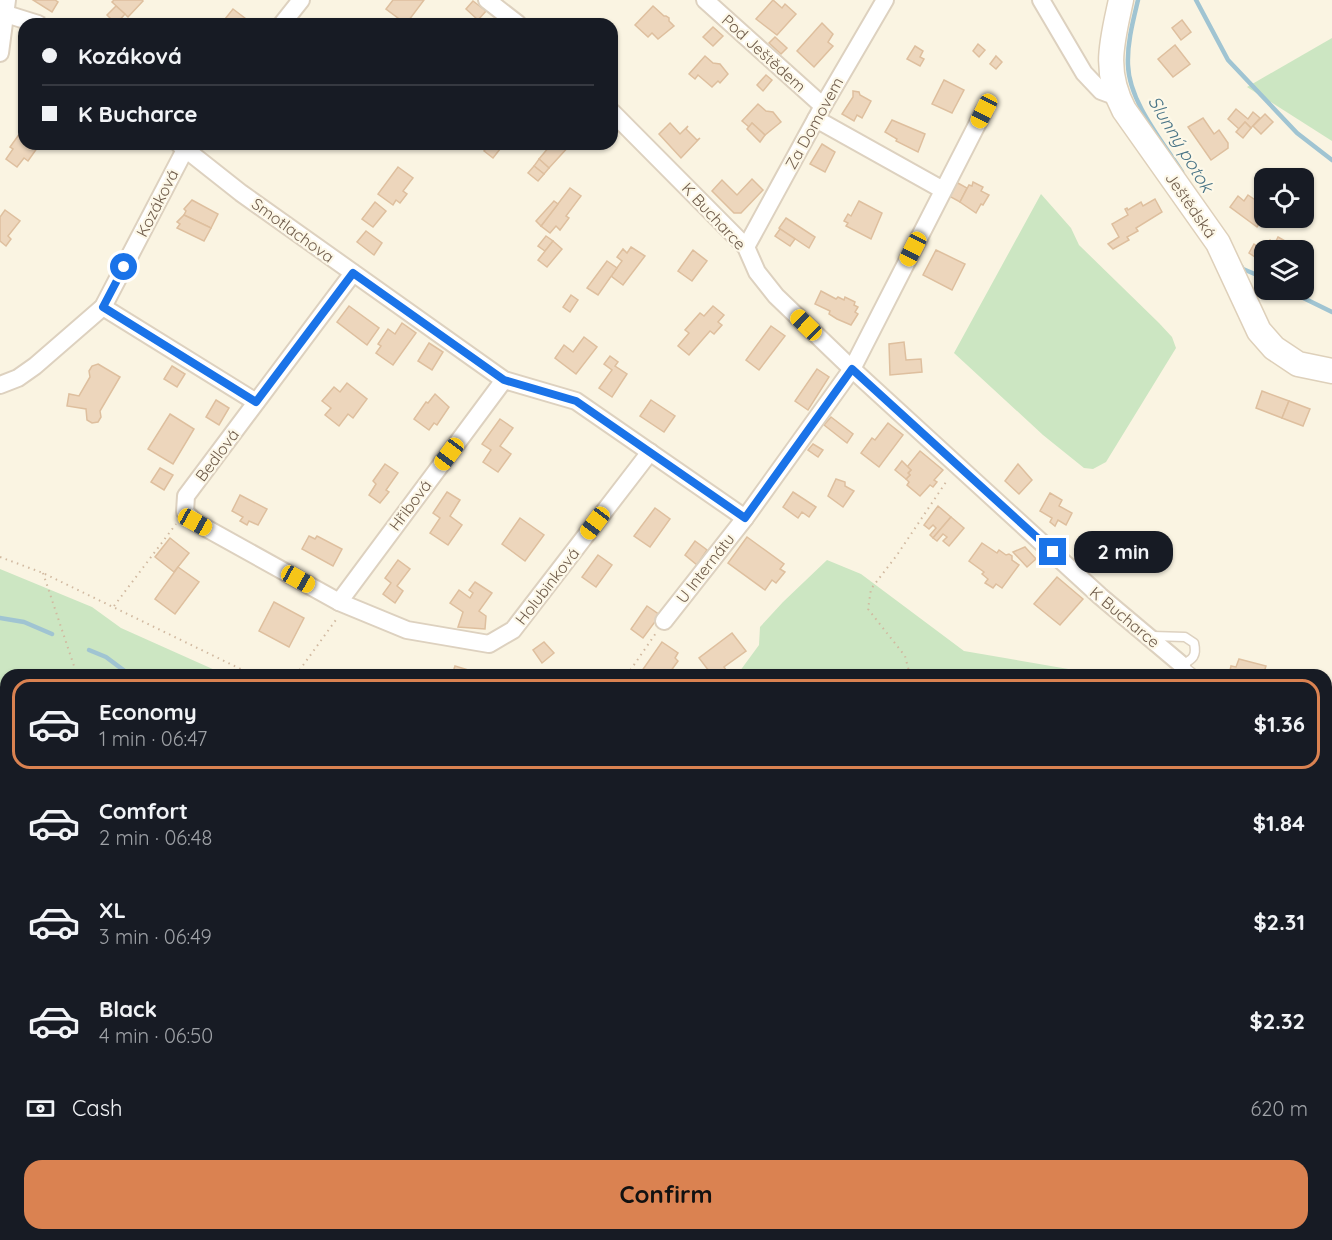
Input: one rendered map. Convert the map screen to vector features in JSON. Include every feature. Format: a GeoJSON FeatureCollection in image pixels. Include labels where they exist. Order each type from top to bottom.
{"type":"FeatureCollection","features":[{"type":"Feature","properties":{"kind":"street"},"geometry":{"type":"LineString","coordinates":[[287,18],[301,0]]}},
{"type":"Feature","properties":{"kind":"street"},"geometry":{"type":"LineString","coordinates":[[487,0],[510,18]]}},
{"type":"Feature","properties":{"kind":"street","name":"Pod Ještědem"},"geometry":{"type":"LineString","coordinates":[[705,0],[819,112],[943,190]]}},
{"type":"Feature","properties":{"kind":"street","name":"Za Domovem"},"geometry":{"type":"LineString","coordinates":[[746,247],[819,112],[885,0]]}},
{"type":"Feature","properties":{"kind":"street"},"geometry":{"type":"LineString","coordinates":[[1041,0],[1084,73],[1101,91],[1117,97]]}},
{"type":"Feature","properties":{"kind":"street","name":"Ještědská"},"geometry":{"type":"LineString","coordinates":[[1121,0],[1110,64],[1117,97],[1124,110],[1218,243],[1259,331],[1274,348],[1298,364],[1332,371]]}},
{"type":"Feature","properties":{"kind":"street"},"geometry":{"type":"LineString","coordinates":[[0,53],[7,7],[27,18]]}},
{"type":"Feature","properties":{"kind":"street","name":"U Internátu"},"geometry":{"type":"LineString","coordinates":[[664,621],[745,518],[852,369],[984,111]]}},
{"type":"Feature","properties":{"kind":"street","name":"K Bucharce"},"geometry":{"type":"LineString","coordinates":[[618,117],[746,247],[757,272],[776,296],[852,369],[1100,596],[1188,669]]}},
{"type":"Feature","properties":{"kind":"street","name":"Kozáková"},"geometry":{"type":"LineString","coordinates":[[0,386],[18,378],[35,366],[103,307],[182,150]]}},
{"type":"Feature","properties":{"kind":"street","name":"Smotlachova"},"geometry":{"type":"LineString","coordinates":[[189,150],[241,193],[504,380],[576,401],[745,518]]}},
{"type":"Feature","properties":{"kind":"street","name":"Bedlová"},"geometry":{"type":"LineString","coordinates":[[184,512],[186,496],[353,273]]}},
{"type":"Feature","properties":{"kind":"street"},"geometry":{"type":"LineString","coordinates":[[103,307],[256,402]]}},
{"type":"Feature","properties":{"kind":"street","name":"Hřibová"},"geometry":{"type":"LineString","coordinates":[[339,602],[504,380]]}},
{"type":"Feature","properties":{"kind":"street","name":"Holubinková"},"geometry":{"type":"LineString","coordinates":[[339,602],[407,630],[489,644],[513,630],[650,452]]}},
{"type":"Feature","properties":{"kind":"street"},"geometry":{"type":"LineString","coordinates":[[184,512],[195,522],[339,602]]}},
{"type":"Feature","properties":{"kind":"lane"},"geometry":{"type":"LineString","coordinates":[[1148,636],[1185,637],[1194,643],[1196,653],[1189,669]]}},
{"type":"Feature","properties":{"kind":"path"},"geometry":{"type":"LineString","coordinates":[[908,669],[905,656],[868,609],[871,589],[958,465]]}},
{"type":"Feature","properties":{"kind":"path"},"geometry":{"type":"LineString","coordinates":[[113,606],[184,512]]}},
{"type":"Feature","properties":{"kind":"path"},"geometry":{"type":"LineString","coordinates":[[0,557],[43,573],[241,669]]}},
{"type":"Feature","properties":{"kind":"path"},"geometry":{"type":"LineString","coordinates":[[43,573],[75,669]]}},
{"type":"Feature","properties":{"kind":"path"},"geometry":{"type":"LineString","coordinates":[[300,669],[340,615],[339,602]]}},
{"type":"Feature","properties":{"kind":"path"},"geometry":{"type":"LineString","coordinates":[[631,669],[664,621]]}},
{"type":"Feature","properties":{"kind":"green space"},"geometry":{"type":"Polygon","coordinates":[[[1332,38],[1332,141],[1247,87],[1332,38]]]}},
{"type":"Feature","properties":{"kind":"green space"},"geometry":{"type":"Polygon","coordinates":[[[1041,194],[1071,228],[1079,245],[1159,323],[1172,337],[1176,348],[1106,462],[1093,469],[1084,468],[1043,435],[954,353],[1041,194]]]}},
{"type":"Feature","properties":{"kind":"green space"},"geometry":{"type":"Polygon","coordinates":[[[827,560],[861,574],[964,651],[1068,669],[741,669],[759,645],[760,627],[827,560]]]}},
{"type":"Feature","properties":{"kind":"green space"},"geometry":{"type":"Polygon","coordinates":[[[0,569],[92,607],[121,628],[213,669],[0,669],[0,569]]]}},
{"type":"Feature","properties":{"kind":"building"},"geometry":{"type":"Polygon","coordinates":[[[33,0],[55,0],[58,2],[52,12],[33,0]]]}},
{"type":"Feature","properties":{"kind":"building"},"geometry":{"type":"Polygon","coordinates":[[[114,0],[143,1],[128,17],[112,2],[114,0]]]}},
{"type":"Feature","properties":{"kind":"building"},"geometry":{"type":"Polygon","coordinates":[[[393,0],[424,0],[410,18],[398,18],[386,9],[393,0]]]}},
{"type":"Feature","properties":{"kind":"building"},"geometry":{"type":"Polygon","coordinates":[[[773,0],[782,8],[785,4],[796,14],[777,35],[756,19],[773,0]]]}},
{"type":"Feature","properties":{"kind":"building"},"geometry":{"type":"Polygon","coordinates":[[[473,1],[486,11],[480,18],[476,18],[466,9],[473,1]]]}},
{"type":"Feature","properties":{"kind":"building"},"geometry":{"type":"Polygon","coordinates":[[[116,6],[125,14],[121,18],[110,18],[107,15],[116,6]]]}},
{"type":"Feature","properties":{"kind":"building"},"geometry":{"type":"Polygon","coordinates":[[[653,6],[669,18],[674,26],[658,39],[652,33],[648,37],[635,25],[653,6]]]}},
{"type":"Feature","properties":{"kind":"building"},"geometry":{"type":"Polygon","coordinates":[[[233,9],[245,18],[226,18],[233,9]]]}},
{"type":"Feature","properties":{"kind":"building"},"geometry":{"type":"Polygon","coordinates":[[[1182,20],[1191,32],[1181,40],[1172,28],[1182,20]]]}},
{"type":"Feature","properties":{"kind":"building"},"geometry":{"type":"Polygon","coordinates":[[[822,23],[833,34],[828,42],[833,46],[814,67],[797,51],[822,23]]]}},
{"type":"Feature","properties":{"kind":"building"},"geometry":{"type":"Polygon","coordinates":[[[713,27],[723,36],[713,46],[703,37],[713,27]]]}},
{"type":"Feature","properties":{"kind":"building"},"geometry":{"type":"Polygon","coordinates":[[[775,37],[787,48],[781,54],[769,43],[775,37]]]}},
{"type":"Feature","properties":{"kind":"building"},"geometry":{"type":"Polygon","coordinates":[[[978,44],[985,50],[979,57],[973,51],[978,44]]]}},
{"type":"Feature","properties":{"kind":"building"},"geometry":{"type":"Polygon","coordinates":[[[1175,45],[1190,64],[1173,77],[1158,59],[1175,45]]]}},
{"type":"Feature","properties":{"kind":"building"},"geometry":{"type":"Polygon","coordinates":[[[915,46],[923,51],[920,57],[924,59],[920,66],[907,59],[915,46]]]}},
{"type":"Feature","properties":{"kind":"building"},"geometry":{"type":"Polygon","coordinates":[[[705,56],[713,63],[720,64],[728,74],[720,83],[718,81],[712,87],[698,75],[695,79],[689,74],[705,56]]]}},
{"type":"Feature","properties":{"kind":"building"},"geometry":{"type":"Polygon","coordinates":[[[996,56],[1002,62],[996,69],[990,64],[996,56]]]}},
{"type":"Feature","properties":{"kind":"building"},"geometry":{"type":"Polygon","coordinates":[[[766,75],[772,80],[763,91],[757,85],[766,75]]]}},
{"type":"Feature","properties":{"kind":"building"},"geometry":{"type":"Polygon","coordinates":[[[944,80],[964,90],[952,113],[932,104],[944,80]]]}},
{"type":"Feature","properties":{"kind":"building"},"geometry":{"type":"Polygon","coordinates":[[[853,91],[859,92],[871,101],[862,118],[857,115],[854,121],[842,114],[853,97],[853,91]]]}},
{"type":"Feature","properties":{"kind":"building"},"geometry":{"type":"Polygon","coordinates":[[[758,104],[766,111],[773,112],[781,122],[765,135],[752,123],[749,127],[742,121],[758,104]]]}},
{"type":"Feature","properties":{"kind":"building"},"geometry":{"type":"Polygon","coordinates":[[[1236,109],[1248,119],[1253,112],[1260,118],[1251,128],[1245,122],[1239,129],[1228,119],[1236,109]]]}},
{"type":"Feature","properties":{"kind":"building"},"geometry":{"type":"Polygon","coordinates":[[[1265,114],[1273,122],[1261,134],[1253,126],[1265,114]]]}},
{"type":"Feature","properties":{"kind":"building"},"geometry":{"type":"Polygon","coordinates":[[[1203,118],[1214,134],[1219,130],[1228,143],[1228,148],[1211,160],[1188,127],[1203,118]]]}},
{"type":"Feature","properties":{"kind":"building"},"geometry":{"type":"Polygon","coordinates":[[[892,120],[925,134],[918,152],[896,141],[897,139],[885,132],[892,120]]]}},
{"type":"Feature","properties":{"kind":"building"},"geometry":{"type":"Polygon","coordinates":[[[1245,122],[1251,128],[1243,138],[1236,132],[1245,122]]]}},
{"type":"Feature","properties":{"kind":"building"},"geometry":{"type":"Polygon","coordinates":[[[670,123],[680,134],[688,126],[686,129],[697,140],[700,138],[681,158],[659,134],[670,123]]]}},
{"type":"Feature","properties":{"kind":"building"},"geometry":{"type":"Polygon","coordinates":[[[752,123],[765,135],[760,142],[747,129],[752,123]]]}},
{"type":"Feature","properties":{"kind":"building"},"geometry":{"type":"Polygon","coordinates":[[[18,136],[18,150],[36,150],[28,161],[24,158],[17,167],[6,159],[13,149],[10,147],[18,136]]]}},
{"type":"Feature","properties":{"kind":"building"},"geometry":{"type":"Polygon","coordinates":[[[822,144],[835,152],[825,172],[810,164],[822,144]]]}},
{"type":"Feature","properties":{"kind":"building"},"geometry":{"type":"Polygon","coordinates":[[[485,150],[499,150],[493,158],[485,150]]]}},
{"type":"Feature","properties":{"kind":"building"},"geometry":{"type":"Polygon","coordinates":[[[546,150],[566,150],[549,168],[539,159],[546,150]]]}},
{"type":"Feature","properties":{"kind":"building"},"geometry":{"type":"Polygon","coordinates":[[[539,159],[549,168],[544,174],[534,166],[539,159]]]}},
{"type":"Feature","properties":{"kind":"building"},"geometry":{"type":"Polygon","coordinates":[[[534,166],[544,174],[538,181],[528,173],[534,166]]]}},
{"type":"Feature","properties":{"kind":"building"},"geometry":{"type":"Polygon","coordinates":[[[398,167],[413,178],[403,191],[407,194],[400,203],[396,200],[393,205],[378,194],[398,167]]]}},
{"type":"Feature","properties":{"kind":"building"},"geometry":{"type":"Polygon","coordinates":[[[752,179],[763,190],[741,213],[734,213],[712,191],[722,180],[737,195],[752,179]]]}},
{"type":"Feature","properties":{"kind":"building"},"geometry":{"type":"Polygon","coordinates":[[[956,182],[967,188],[960,202],[949,196],[956,182]]]}},
{"type":"Feature","properties":{"kind":"building"},"geometry":{"type":"Polygon","coordinates":[[[973,182],[983,187],[981,191],[989,195],[976,213],[960,202],[973,182]]]}},
{"type":"Feature","properties":{"kind":"building"},"geometry":{"type":"Polygon","coordinates":[[[570,188],[581,196],[566,216],[569,218],[560,230],[556,226],[550,233],[541,226],[570,188]]]}},
{"type":"Feature","properties":{"kind":"building"},"geometry":{"type":"Polygon","coordinates":[[[1248,195],[1254,199],[1254,225],[1230,207],[1238,196],[1244,201],[1248,195]]]}},
{"type":"Feature","properties":{"kind":"building"},"geometry":{"type":"Polygon","coordinates":[[[1155,199],[1162,212],[1136,228],[1138,231],[1127,237],[1129,240],[1113,249],[1108,244],[1119,237],[1112,224],[1128,215],[1125,209],[1128,210],[1141,202],[1143,206],[1155,199]]]}},
{"type":"Feature","properties":{"kind":"building"},"geometry":{"type":"Polygon","coordinates":[[[192,200],[218,214],[211,228],[184,215],[186,211],[184,209],[192,200]]]}},
{"type":"Feature","properties":{"kind":"building"},"geometry":{"type":"Polygon","coordinates":[[[554,201],[558,204],[541,226],[536,221],[554,201]]]}},
{"type":"Feature","properties":{"kind":"building"},"geometry":{"type":"Polygon","coordinates":[[[859,201],[882,213],[871,239],[846,226],[848,223],[844,221],[848,214],[851,216],[859,201]]]}},
{"type":"Feature","properties":{"kind":"building"},"geometry":{"type":"Polygon","coordinates":[[[375,202],[386,211],[373,227],[362,219],[375,202]]]}},
{"type":"Feature","properties":{"kind":"building"},"geometry":{"type":"Polygon","coordinates":[[[5,210],[20,221],[8,236],[11,239],[6,246],[0,241],[0,217],[5,210]]]}},
{"type":"Feature","properties":{"kind":"building"},"geometry":{"type":"Polygon","coordinates":[[[184,215],[211,228],[204,241],[177,228],[180,224],[177,222],[184,215]]]}},
{"type":"Feature","properties":{"kind":"building"},"geometry":{"type":"Polygon","coordinates":[[[786,218],[815,237],[809,248],[779,228],[786,218]]]}},
{"type":"Feature","properties":{"kind":"building"},"geometry":{"type":"Polygon","coordinates":[[[780,229],[795,239],[790,246],[775,236],[780,229]]]}},
{"type":"Feature","properties":{"kind":"building"},"geometry":{"type":"Polygon","coordinates":[[[366,231],[382,243],[374,255],[357,242],[366,231]]]}},
{"type":"Feature","properties":{"kind":"building"},"geometry":{"type":"Polygon","coordinates":[[[546,236],[553,241],[545,251],[538,246],[546,236]]]}},
{"type":"Feature","properties":{"kind":"building"},"geometry":{"type":"Polygon","coordinates":[[[553,241],[562,249],[547,267],[538,260],[553,241]]]}},
{"type":"Feature","properties":{"kind":"building"},"geometry":{"type":"Polygon","coordinates":[[[1254,244],[1254,256],[1249,253],[1254,244]]]}},
{"type":"Feature","properties":{"kind":"building"},"geometry":{"type":"Polygon","coordinates":[[[631,247],[645,256],[623,285],[611,276],[622,261],[617,257],[623,249],[627,253],[631,247]]]}},
{"type":"Feature","properties":{"kind":"building"},"geometry":{"type":"Polygon","coordinates":[[[693,250],[707,261],[692,281],[678,271],[693,250]]]}},
{"type":"Feature","properties":{"kind":"building"},"geometry":{"type":"Polygon","coordinates":[[[936,250],[965,264],[952,290],[923,275],[936,250]]]}},
{"type":"Feature","properties":{"kind":"building"},"geometry":{"type":"Polygon","coordinates":[[[607,261],[617,268],[598,295],[587,288],[607,261]]]}},
{"type":"Feature","properties":{"kind":"building"},"geometry":{"type":"Polygon","coordinates":[[[821,291],[836,299],[838,297],[844,300],[845,297],[855,302],[854,305],[858,307],[855,312],[858,314],[851,325],[837,319],[829,314],[830,311],[815,304],[821,291]]]}},
{"type":"Feature","properties":{"kind":"building"},"geometry":{"type":"Polygon","coordinates":[[[571,295],[578,300],[570,312],[563,307],[571,295]]]}},
{"type":"Feature","properties":{"kind":"building"},"geometry":{"type":"Polygon","coordinates":[[[349,306],[379,328],[367,345],[337,322],[349,306]]]}},
{"type":"Feature","properties":{"kind":"building"},"geometry":{"type":"Polygon","coordinates":[[[713,306],[724,315],[718,322],[722,325],[714,334],[710,331],[689,355],[678,346],[689,333],[685,330],[700,313],[704,316],[713,306]]]}},
{"type":"Feature","properties":{"kind":"building"},"geometry":{"type":"Polygon","coordinates":[[[402,323],[416,333],[393,365],[376,353],[381,346],[378,344],[388,329],[395,334],[402,323]]]}},
{"type":"Feature","properties":{"kind":"building"},"geometry":{"type":"Polygon","coordinates":[[[771,326],[785,336],[759,370],[746,360],[771,326]]]}},
{"type":"Feature","properties":{"kind":"building"},"geometry":{"type":"Polygon","coordinates":[[[584,337],[597,347],[576,374],[555,358],[564,345],[573,352],[584,337]]]}},
{"type":"Feature","properties":{"kind":"building"},"geometry":{"type":"Polygon","coordinates":[[[904,342],[906,360],[921,359],[922,372],[890,375],[889,344],[904,342]]]}},
{"type":"Feature","properties":{"kind":"building"},"geometry":{"type":"Polygon","coordinates":[[[429,343],[443,352],[432,370],[418,361],[429,343]]]}},
{"type":"Feature","properties":{"kind":"building"},"geometry":{"type":"Polygon","coordinates":[[[610,356],[618,362],[615,366],[627,374],[612,397],[599,388],[612,370],[604,364],[610,356]]]}},
{"type":"Feature","properties":{"kind":"building"},"geometry":{"type":"Polygon","coordinates":[[[98,364],[120,377],[100,411],[101,417],[98,422],[92,423],[87,420],[86,409],[67,406],[69,394],[79,396],[90,377],[89,371],[92,366],[98,364]]]}},
{"type":"Feature","properties":{"kind":"building"},"geometry":{"type":"Polygon","coordinates":[[[172,366],[185,374],[177,387],[164,379],[172,366]]]}},
{"type":"Feature","properties":{"kind":"building"},"geometry":{"type":"Polygon","coordinates":[[[817,369],[829,377],[808,410],[795,401],[817,369]]]}},
{"type":"Feature","properties":{"kind":"building"},"geometry":{"type":"Polygon","coordinates":[[[347,383],[367,399],[353,418],[348,414],[339,426],[325,415],[331,408],[322,401],[334,387],[340,392],[347,383]]]}},
{"type":"Feature","properties":{"kind":"building"},"geometry":{"type":"Polygon","coordinates":[[[1262,391],[1289,401],[1282,418],[1256,408],[1262,391]]]}},
{"type":"Feature","properties":{"kind":"building"},"geometry":{"type":"Polygon","coordinates":[[[435,394],[449,407],[437,425],[434,423],[429,430],[414,419],[435,394]]]}},
{"type":"Feature","properties":{"kind":"building"},"geometry":{"type":"Polygon","coordinates":[[[216,400],[229,408],[219,425],[206,417],[216,400]]]}},
{"type":"Feature","properties":{"kind":"building"},"geometry":{"type":"Polygon","coordinates":[[[651,400],[675,416],[664,432],[640,416],[651,400]]]}},
{"type":"Feature","properties":{"kind":"building"},"geometry":{"type":"Polygon","coordinates":[[[1289,401],[1310,409],[1303,426],[1282,418],[1289,401]]]}},
{"type":"Feature","properties":{"kind":"building"},"geometry":{"type":"Polygon","coordinates":[[[170,414],[194,429],[173,464],[148,449],[170,414]]]}},
{"type":"Feature","properties":{"kind":"building"},"geometry":{"type":"Polygon","coordinates":[[[831,417],[853,434],[847,443],[824,425],[831,417]]]}},
{"type":"Feature","properties":{"kind":"building"},"geometry":{"type":"Polygon","coordinates":[[[500,419],[513,428],[500,446],[511,454],[498,472],[483,462],[491,450],[482,444],[500,419]]]}},
{"type":"Feature","properties":{"kind":"building"},"geometry":{"type":"Polygon","coordinates":[[[888,423],[903,435],[879,467],[861,453],[872,438],[875,440],[888,423]]]}},
{"type":"Feature","properties":{"kind":"building"},"geometry":{"type":"Polygon","coordinates":[[[813,444],[823,450],[818,457],[808,450],[813,444]]]}},
{"type":"Feature","properties":{"kind":"building"},"geometry":{"type":"Polygon","coordinates":[[[920,451],[943,470],[934,480],[937,482],[933,487],[930,485],[920,496],[907,485],[909,482],[906,479],[911,470],[907,467],[920,451]]]}},
{"type":"Feature","properties":{"kind":"building"},"geometry":{"type":"Polygon","coordinates":[[[902,461],[911,470],[906,479],[895,470],[902,461]]]}},
{"type":"Feature","properties":{"kind":"building"},"geometry":{"type":"Polygon","coordinates":[[[385,464],[398,473],[386,490],[389,492],[380,503],[369,495],[376,484],[373,481],[385,464]]]}},
{"type":"Feature","properties":{"kind":"building"},"geometry":{"type":"Polygon","coordinates":[[[1018,464],[1032,480],[1019,494],[1005,481],[1018,464]]]}},
{"type":"Feature","properties":{"kind":"building"},"geometry":{"type":"Polygon","coordinates":[[[160,468],[173,475],[164,490],[151,482],[160,468]]]}},
{"type":"Feature","properties":{"kind":"building"},"geometry":{"type":"Polygon","coordinates":[[[836,479],[845,482],[845,486],[854,491],[843,507],[828,496],[836,479]]]}},
{"type":"Feature","properties":{"kind":"building"},"geometry":{"type":"Polygon","coordinates":[[[447,492],[460,500],[450,516],[462,525],[448,545],[430,533],[440,518],[433,513],[447,492]]]}},
{"type":"Feature","properties":{"kind":"building"},"geometry":{"type":"Polygon","coordinates":[[[793,492],[816,507],[809,517],[802,512],[798,518],[783,507],[793,492]]]}},
{"type":"Feature","properties":{"kind":"building"},"geometry":{"type":"Polygon","coordinates":[[[1050,493],[1062,500],[1059,506],[1072,513],[1066,525],[1058,520],[1055,526],[1050,522],[1052,518],[1040,511],[1050,493]]]}},
{"type":"Feature","properties":{"kind":"building"},"geometry":{"type":"Polygon","coordinates":[[[240,495],[267,509],[258,525],[249,521],[247,525],[240,521],[243,517],[232,511],[240,495]]]}},
{"type":"Feature","properties":{"kind":"building"},"geometry":{"type":"Polygon","coordinates":[[[938,506],[951,517],[933,538],[930,535],[936,528],[933,525],[929,529],[924,525],[938,506]]]}},
{"type":"Feature","properties":{"kind":"building"},"geometry":{"type":"Polygon","coordinates":[[[655,508],[670,519],[650,547],[634,536],[655,508]]]}},
{"type":"Feature","properties":{"kind":"building"},"geometry":{"type":"Polygon","coordinates":[[[951,517],[964,528],[949,546],[943,541],[947,537],[943,534],[937,541],[933,538],[951,517]]]}},
{"type":"Feature","properties":{"kind":"building"},"geometry":{"type":"Polygon","coordinates":[[[520,518],[544,535],[525,561],[502,544],[520,518]]]}},
{"type":"Feature","properties":{"kind":"building"},"geometry":{"type":"Polygon","coordinates":[[[309,536],[315,539],[317,536],[342,549],[333,566],[302,549],[309,536]]]}},
{"type":"Feature","properties":{"kind":"building"},"geometry":{"type":"Polygon","coordinates":[[[747,537],[784,564],[780,569],[785,572],[776,583],[772,580],[765,590],[728,563],[747,537]]]}},
{"type":"Feature","properties":{"kind":"building"},"geometry":{"type":"Polygon","coordinates":[[[170,538],[189,553],[174,572],[155,557],[170,538]]]}},
{"type":"Feature","properties":{"kind":"building"},"geometry":{"type":"Polygon","coordinates":[[[695,541],[707,550],[697,565],[685,555],[695,541]]]}},
{"type":"Feature","properties":{"kind":"building"},"geometry":{"type":"Polygon","coordinates":[[[982,543],[997,553],[999,550],[1006,555],[1009,554],[1012,560],[1019,565],[1002,588],[996,584],[993,588],[985,583],[988,579],[982,574],[984,572],[969,561],[982,543]]]}},
{"type":"Feature","properties":{"kind":"building"},"geometry":{"type":"Polygon","coordinates":[[[1025,547],[1036,559],[1027,567],[1013,552],[1025,547]]]}},
{"type":"Feature","properties":{"kind":"building"},"geometry":{"type":"Polygon","coordinates":[[[598,555],[612,565],[596,587],[582,577],[598,555]]]}},
{"type":"Feature","properties":{"kind":"building"},"geometry":{"type":"Polygon","coordinates":[[[398,560],[410,569],[397,586],[403,591],[395,603],[383,594],[391,583],[385,578],[398,560]]]}},
{"type":"Feature","properties":{"kind":"building"},"geometry":{"type":"Polygon","coordinates":[[[178,567],[199,582],[175,614],[155,599],[178,567]]]}},
{"type":"Feature","properties":{"kind":"building"},"geometry":{"type":"Polygon","coordinates":[[[1057,577],[1083,599],[1060,625],[1034,604],[1057,577]]]}},
{"type":"Feature","properties":{"kind":"building"},"geometry":{"type":"Polygon","coordinates":[[[475,582],[492,593],[479,611],[486,616],[485,629],[458,627],[463,612],[450,603],[459,590],[470,598],[473,593],[469,590],[475,582]]]}},
{"type":"Feature","properties":{"kind":"building"},"geometry":{"type":"Polygon","coordinates":[[[274,602],[304,618],[289,647],[259,631],[274,602]]]}},
{"type":"Feature","properties":{"kind":"building"},"geometry":{"type":"Polygon","coordinates":[[[647,606],[660,615],[643,638],[631,629],[647,606]]]}},
{"type":"Feature","properties":{"kind":"building"},"geometry":{"type":"Polygon","coordinates":[[[732,633],[746,651],[724,667],[725,669],[707,669],[699,658],[732,633]]]}},
{"type":"Feature","properties":{"kind":"building"},"geometry":{"type":"Polygon","coordinates":[[[544,642],[554,653],[542,663],[533,650],[544,642]]]}},
{"type":"Feature","properties":{"kind":"building"},"geometry":{"type":"Polygon","coordinates":[[[662,642],[678,653],[675,658],[678,661],[672,669],[643,669],[662,642]]]}},
{"type":"Feature","properties":{"kind":"building"},"geometry":{"type":"Polygon","coordinates":[[[1239,659],[1266,666],[1265,669],[1230,669],[1231,666],[1236,667],[1239,659]]]}},
{"type":"Feature","properties":{"kind":"waterway","name":"Slunný potok"},"geometry":{"type":"LineString","coordinates":[[1138,0],[1128,49],[1130,79],[1134,93],[1148,121],[1182,172]]}},
{"type":"Feature","properties":{"kind":"waterway"},"geometry":{"type":"LineString","coordinates":[[1196,0],[1228,60],[1297,133],[1332,160]]}},
{"type":"Feature","properties":{"kind":"waterway","name":"Slunný potok"},"geometry":{"type":"LineString","coordinates":[[1241,266],[1254,274]]}},
{"type":"Feature","properties":{"kind":"waterway","name":"Slunný potok"},"geometry":{"type":"LineString","coordinates":[[1307,300],[1332,312]]}},
{"type":"Feature","properties":{"kind":"waterway"},"geometry":{"type":"LineString","coordinates":[[0,618],[24,622],[52,634]]}},
{"type":"Feature","properties":{"kind":"waterway"},"geometry":{"type":"LineString","coordinates":[[89,650],[106,657],[122,669]]}},
{"type":"Feature","properties":{"kind":"route"},"geometry":{"type":"LineString","coordinates":[[124,267],[103,307],[256,402],[353,273],[504,380],[576,401],[745,518],[852,369],[1053,552]]}}]}
